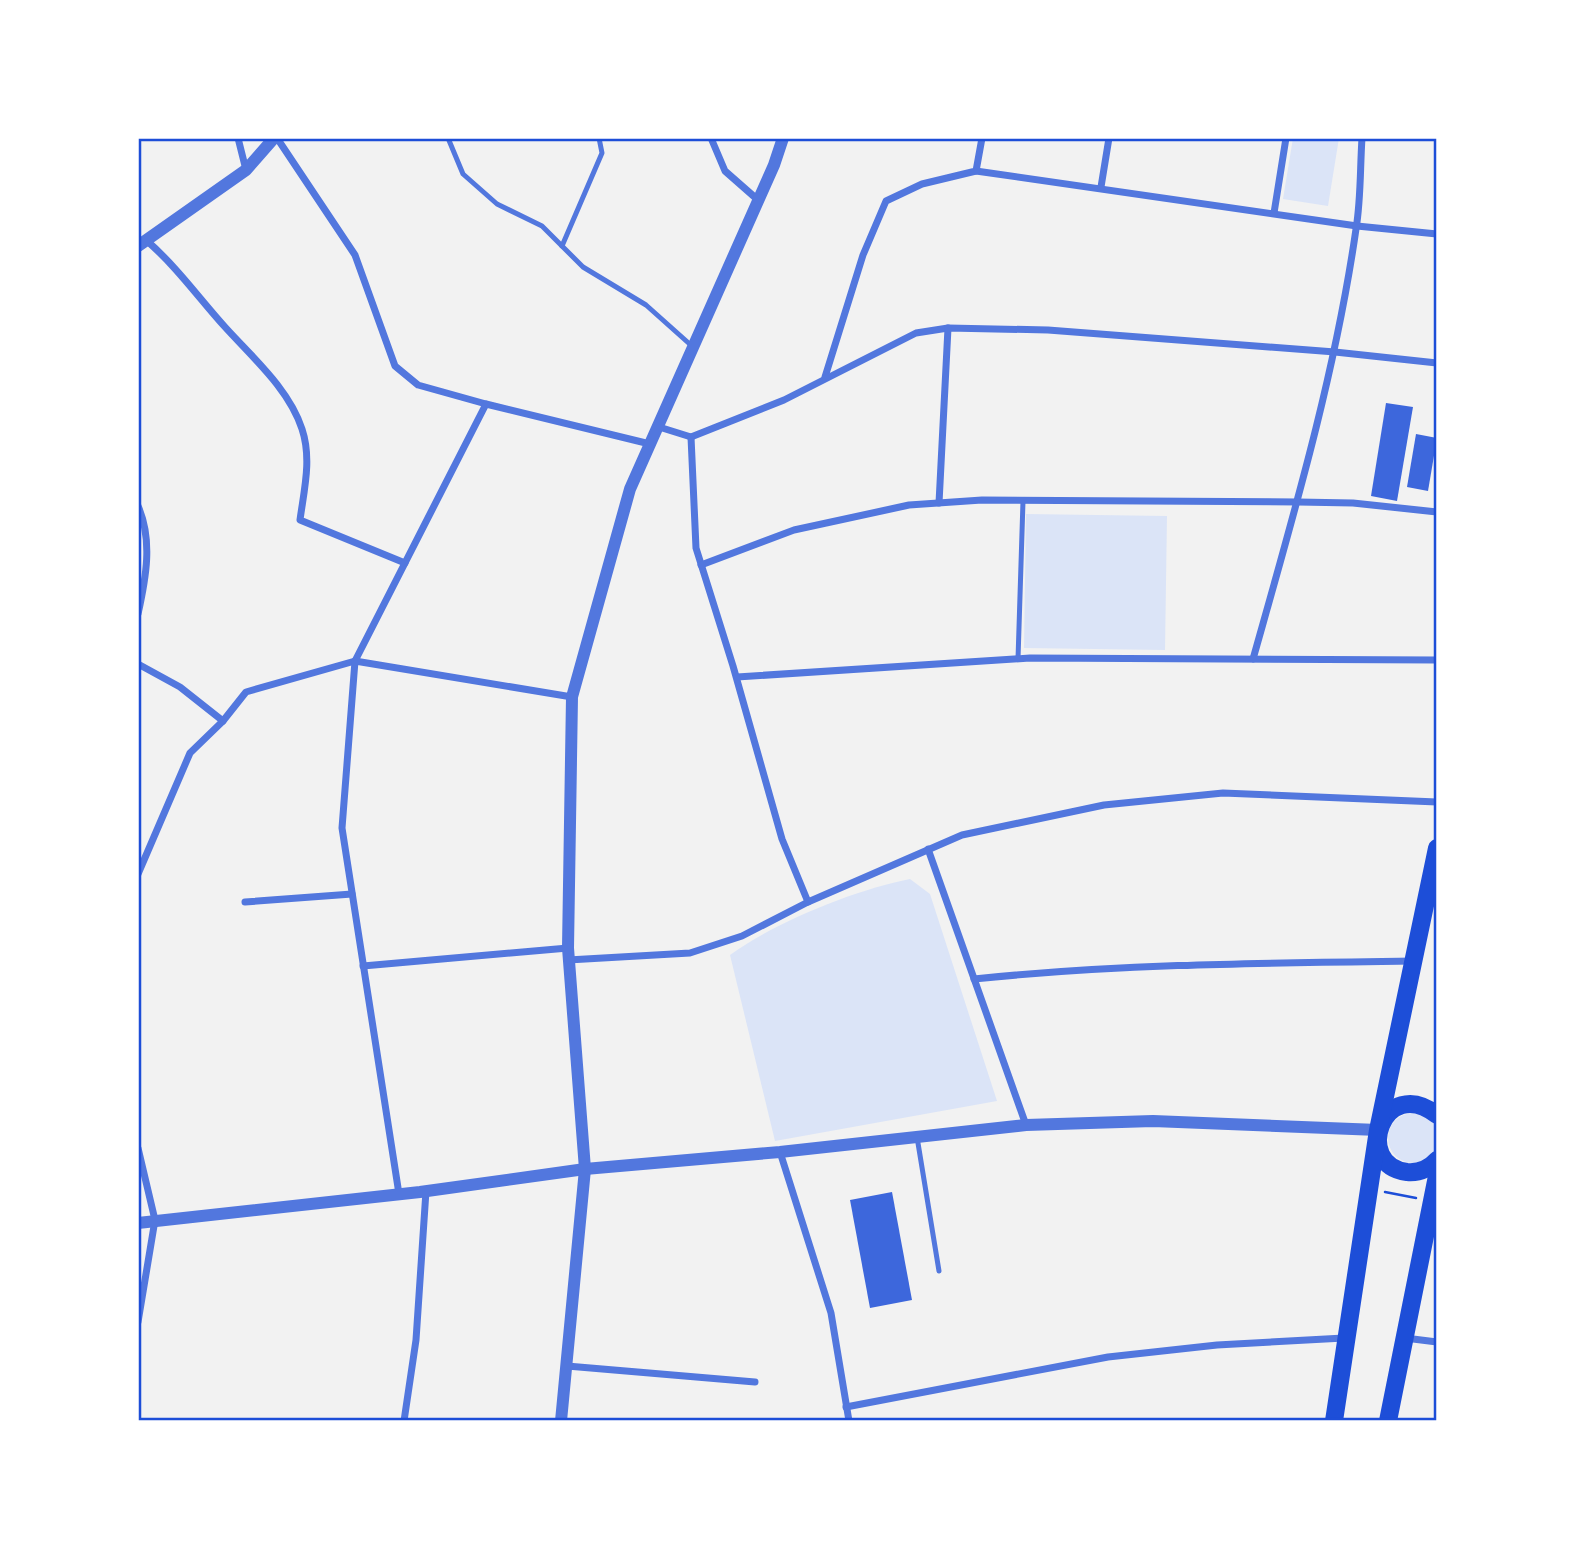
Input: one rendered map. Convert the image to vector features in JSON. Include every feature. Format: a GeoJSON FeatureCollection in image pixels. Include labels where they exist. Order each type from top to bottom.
{"type":"FeatureCollection","features":[{"type":"Feature","properties":{"kind":"highway"},"geometry":{"type":"LineString","coordinates":[[1334,1421],[1378,1130],[1411,961],[1437,848]]}},
{"type":"Feature","properties":{"kind":"highway"},"geometry":{"type":"LineString","coordinates":[[1437,1115],[1418,1104],[1407,1104],[1387,1114],[1378,1130],[1382,1156],[1399,1170],[1422,1171],[1437,1160]]}},
{"type":"Feature","properties":{"kind":"highway"},"geometry":{"type":"LineString","coordinates":[[1388,1421],[1437,1176]]}},
{"type":"Feature","properties":{"kind":"street"},"geometry":{"type":"LineString","coordinates":[[238,138],[246,170]]}},
{"type":"Feature","properties":{"kind":"street"},"geometry":{"type":"LineString","coordinates":[[405,563],[300,520],[308,459],[302,428],[283,394],[251,352],[226,328],[176,266],[142,243],[246,170],[276,138],[355,255],[395,366],[418,385],[651,444]]}},
{"type":"Feature","properties":{"kind":"street"},"geometry":{"type":"LineString","coordinates":[[711,138],[725,171],[758,200]]}},
{"type":"Feature","properties":{"kind":"street"},"geometry":{"type":"LineString","coordinates":[[561,1421],[585,1169],[568,954],[572,697],[630,489],[783,138]]}},
{"type":"Feature","properties":{"kind":"street"},"geometry":{"type":"LineString","coordinates":[[976,171],[982,138]]}},
{"type":"Feature","properties":{"kind":"street"},"geometry":{"type":"LineString","coordinates":[[1101,187],[1109,138]]}},
{"type":"Feature","properties":{"kind":"street"},"geometry":{"type":"LineString","coordinates":[[1274,213],[1286,138]]}},
{"type":"Feature","properties":{"kind":"street"},"geometry":{"type":"LineString","coordinates":[[1253,659],[1298,502],[1335,352],[1357,226],[1362,138]]}},
{"type":"Feature","properties":{"kind":"street"},"geometry":{"type":"LineString","coordinates":[[825,377],[863,255],[886,201],[922,184],[976,171],[1357,226],[1437,234]]}},
{"type":"Feature","properties":{"kind":"street"},"geometry":{"type":"LineString","coordinates":[[939,503],[948,328]]}},
{"type":"Feature","properties":{"kind":"street"},"geometry":{"type":"LineString","coordinates":[[659,426],[691,437],[785,400],[825,377],[916,333],[948,328],[1048,330],[1335,352],[1437,363]]}},
{"type":"Feature","properties":{"kind":"street"},"geometry":{"type":"LineString","coordinates":[[399,1194],[342,828],[355,661],[486,404]]}},
{"type":"Feature","properties":{"kind":"street"},"geometry":{"type":"LineString","coordinates":[[691,437],[696,548],[737,677],[782,839],[808,902]]}},
{"type":"Feature","properties":{"kind":"street"},"geometry":{"type":"LineString","coordinates":[[701,565],[794,530],[909,505],[1023,501],[1298,502],[1353,503],[1437,512]]}},
{"type":"Feature","properties":{"kind":"street"},"geometry":{"type":"LineString","coordinates":[[138,506],[147,526],[145,580],[138,614]]}},
{"type":"Feature","properties":{"kind":"street"},"geometry":{"type":"LineString","coordinates":[[737,677],[1018,659],[1437,660]]}},
{"type":"Feature","properties":{"kind":"street"},"geometry":{"type":"LineString","coordinates":[[138,874],[190,753],[223,721],[246,692],[355,661],[572,697]]}},
{"type":"Feature","properties":{"kind":"street"},"geometry":{"type":"LineString","coordinates":[[138,664],[180,687],[223,721]]}},
{"type":"Feature","properties":{"kind":"street"},"geometry":{"type":"LineString","coordinates":[[363,965],[568,954],[690,953],[742,936],[808,902],[962,835],[1104,805],[1223,793],[1437,802]]}},
{"type":"Feature","properties":{"kind":"street"},"geometry":{"type":"LineString","coordinates":[[928,849],[1026,1125]]}},
{"type":"Feature","properties":{"kind":"street"},"geometry":{"type":"LineString","coordinates":[[245,902],[352,894]]}},
{"type":"Feature","properties":{"kind":"street"},"geometry":{"type":"LineString","coordinates":[[974,979],[1052,971],[1174,965],[1411,961]]}},
{"type":"Feature","properties":{"kind":"street"},"geometry":{"type":"LineString","coordinates":[[138,1223],[426,1191],[585,1169],[780,1152],[1026,1125],[1153,1121],[1378,1130]]}},
{"type":"Feature","properties":{"kind":"street"},"geometry":{"type":"LineString","coordinates":[[138,1148],[155,1220],[138,1322]]}},
{"type":"Feature","properties":{"kind":"street"},"geometry":{"type":"LineString","coordinates":[[780,1152],[831,1313],[849,1421]]}},
{"type":"Feature","properties":{"kind":"street"},"geometry":{"type":"LineString","coordinates":[[404,1421],[416,1340],[426,1191]]}},
{"type":"Feature","properties":{"kind":"street"},"geometry":{"type":"LineString","coordinates":[[846,1407],[1108,1357],[1217,1345],[1345,1338]]}},
{"type":"Feature","properties":{"kind":"street"},"geometry":{"type":"LineString","coordinates":[[1404,1338],[1437,1342]]}},
{"type":"Feature","properties":{"kind":"street"},"geometry":{"type":"LineString","coordinates":[[567,1366],[755,1382]]}},
{"type":"Feature","properties":{"kind":"lane"},"geometry":{"type":"LineString","coordinates":[[448,138],[463,174],[497,204],[542,226],[583,267],[646,305],[693,347]]}},
{"type":"Feature","properties":{"kind":"lane"},"geometry":{"type":"LineString","coordinates":[[562,246],[602,153],[599,138]]}},
{"type":"Feature","properties":{"kind":"lane"},"geometry":{"type":"LineString","coordinates":[[1018,659],[1023,501]]}},
{"type":"Feature","properties":{"kind":"lane"},"geometry":{"type":"LineString","coordinates":[[918,1137],[939,1271]]}},
{"type":"Feature","properties":{"kind":"path"},"geometry":{"type":"LineString","coordinates":[[1369,1189],[1432,1202]]}},
{"type":"Feature","properties":{"kind":"shaded area"},"geometry":{"type":"Polygon","coordinates":[[[1293,138],[1339,138],[1328,206],[1283,199],[1293,138]]]}},
{"type":"Feature","properties":{"kind":"shaded area"},"geometry":{"type":"Polygon","coordinates":[[[1026,514],[1167,516],[1165,650],[1024,648],[1026,514]]]}},
{"type":"Feature","properties":{"kind":"shaded area"},"geometry":{"type":"Polygon","coordinates":[[[910,879],[930,894],[997,1101],[775,1141],[730,955],[769,931],[816,909],[910,879]]]}},
{"type":"Feature","properties":{"kind":"shaded area"},"geometry":{"type":"Polygon","coordinates":[[[1413,1113],[1430,1121],[1438,1138],[1430,1155],[1413,1163],[1396,1155],[1388,1138],[1396,1121],[1413,1113]]]}},
{"type":"Feature","properties":{"kind":"building"},"geometry":{"type":"Polygon","coordinates":[[[1386,403],[1413,407],[1397,501],[1371,496],[1386,403]]]}},
{"type":"Feature","properties":{"kind":"building"},"geometry":{"type":"Polygon","coordinates":[[[1416,434],[1437,438],[1428,491],[1407,487],[1416,434]]]}},
{"type":"Feature","properties":{"kind":"building"},"geometry":{"type":"Polygon","coordinates":[[[892,1192],[912,1300],[870,1308],[850,1200],[892,1192]]]}}]}
